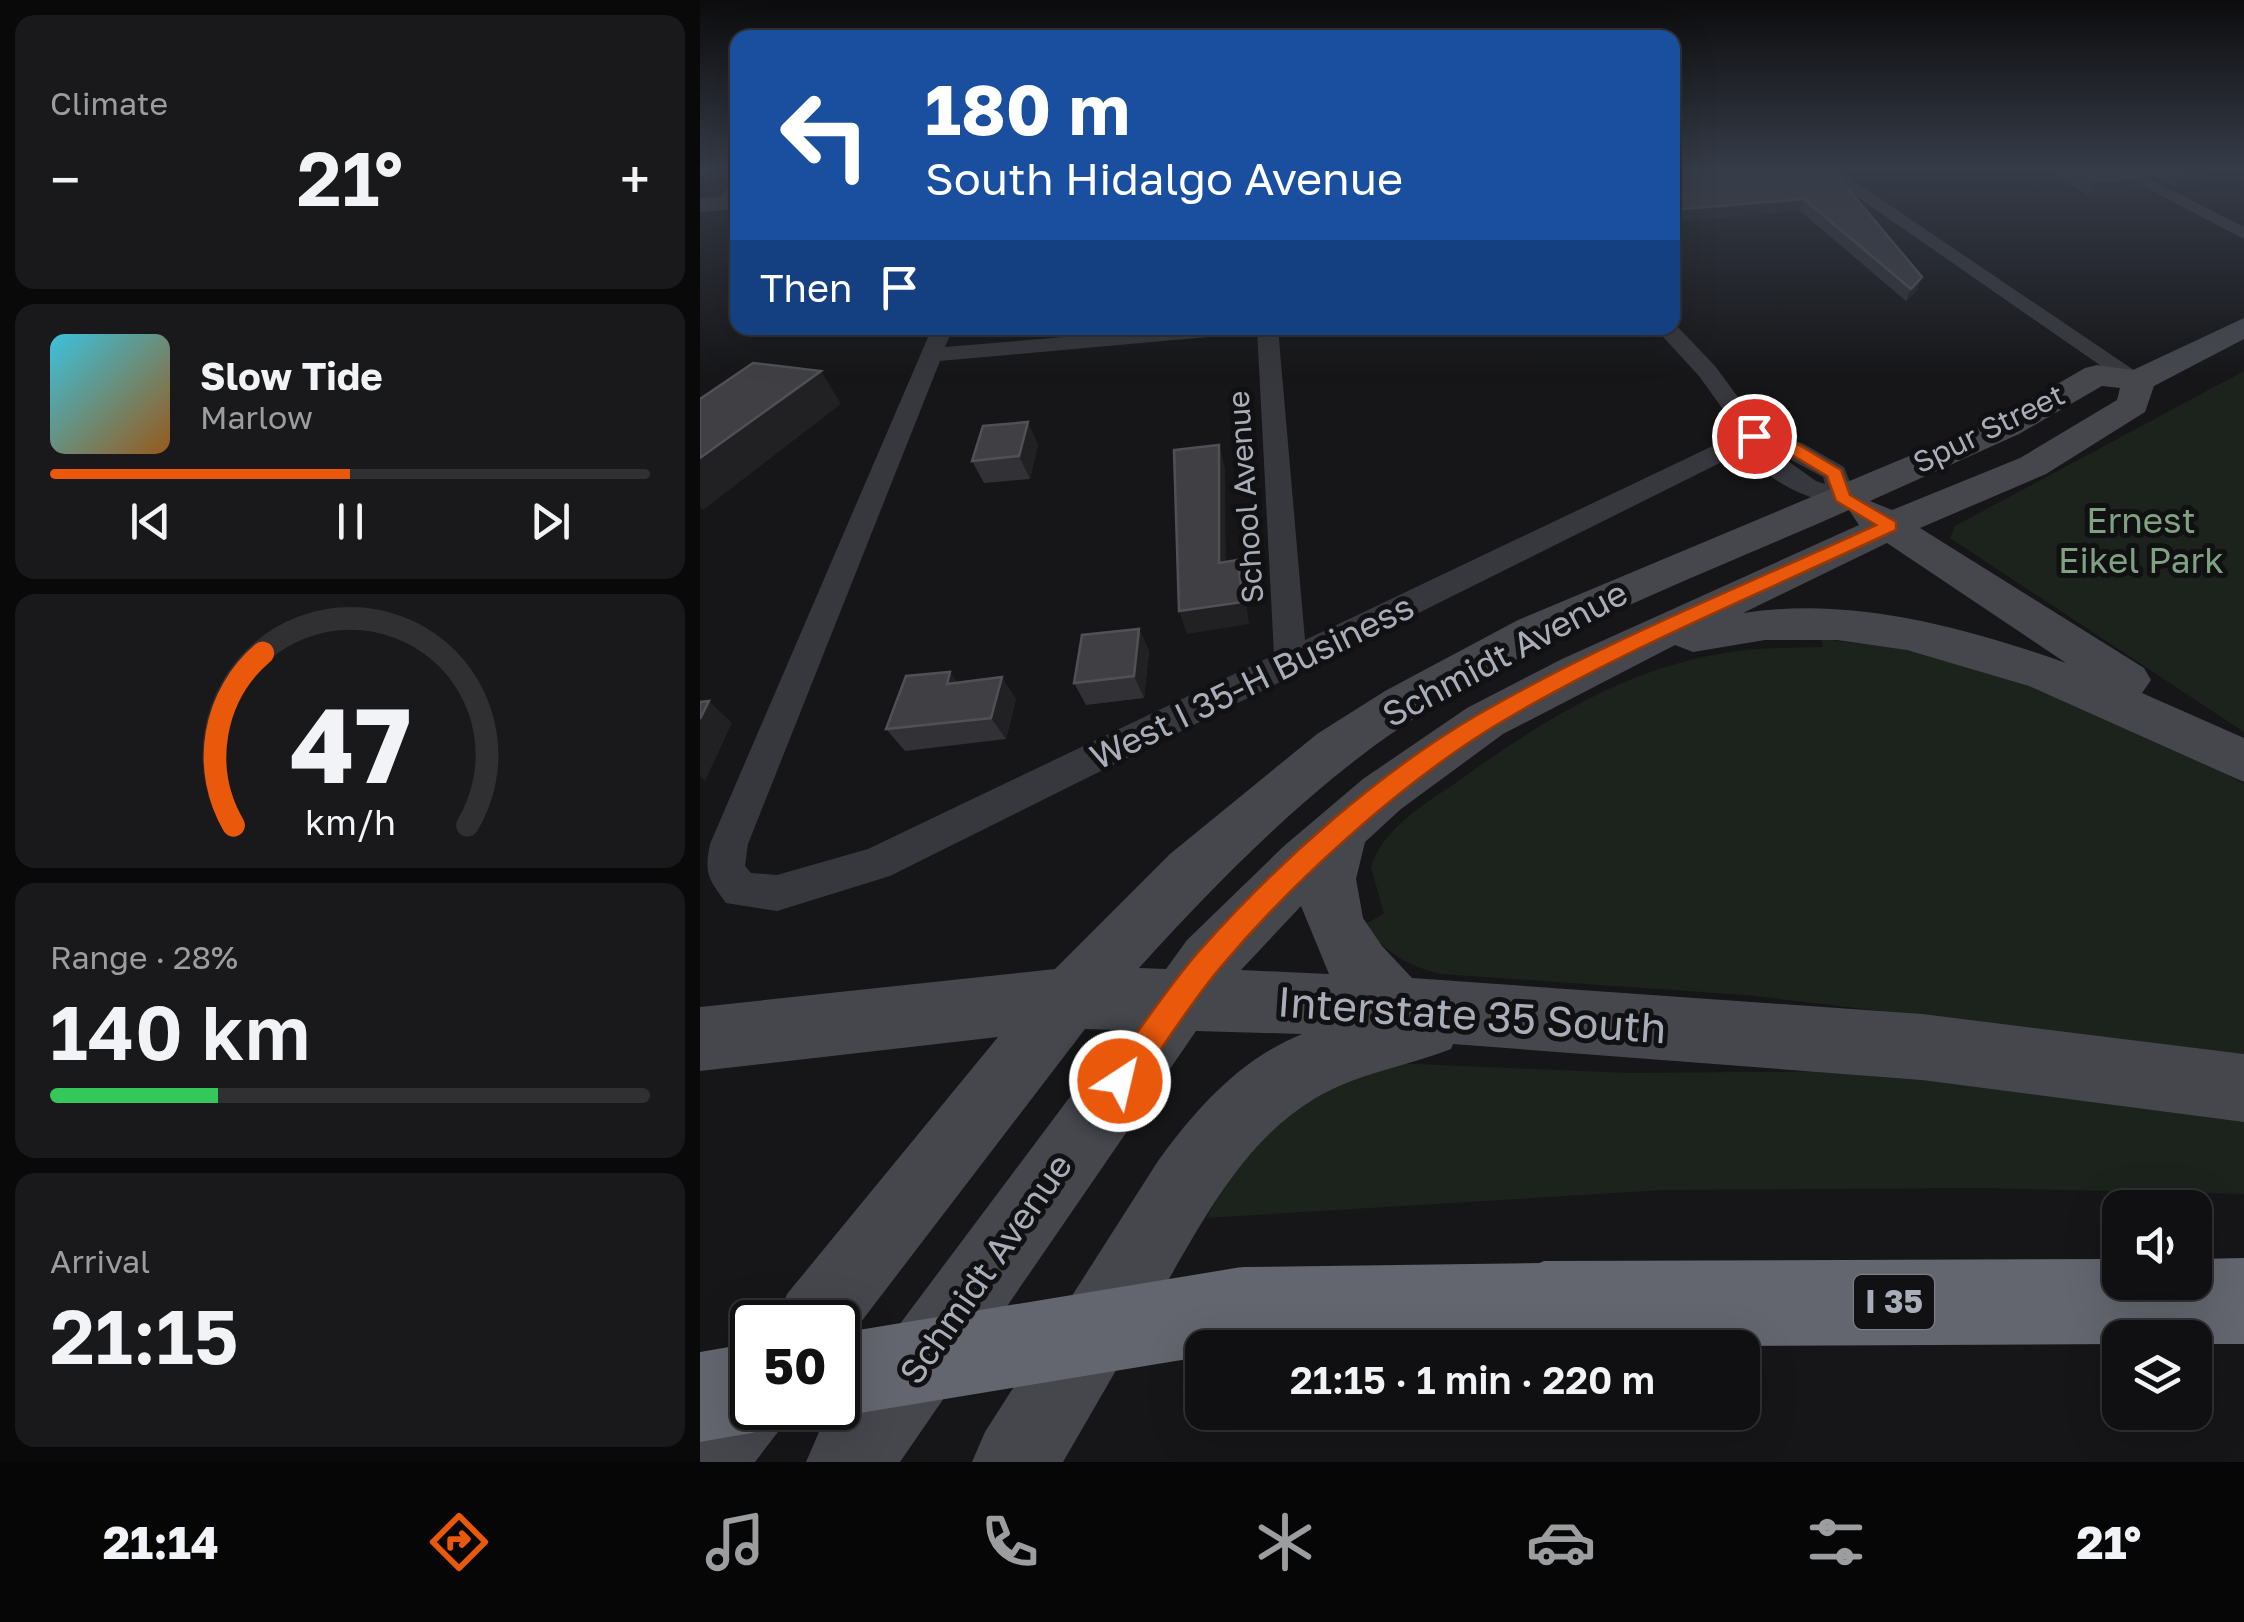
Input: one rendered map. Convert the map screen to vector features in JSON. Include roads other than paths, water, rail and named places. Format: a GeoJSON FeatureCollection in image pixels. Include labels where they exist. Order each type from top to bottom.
{"type":"FeatureCollection","features":[{"type":"Feature","properties":{"kind":"highway","name":"I 35"},"geometry":{"type":"LineString","coordinates":[[860,1371],[1245,1308],[2244,1301]]}},
{"type":"Feature","properties":{"kind":"highway"},"geometry":{"type":"LineString","coordinates":[[700,1397],[730,1392]]}},
{"type":"Feature","properties":{"kind":"main road","name":"Spur Street"},"geometry":{"type":"LineString","coordinates":[[1842,497],[2007,427],[2096,375],[2138,381],[2244,327]]}},
{"type":"Feature","properties":{"kind":"main road","name":"Spur Street"},"geometry":{"type":"LineString","coordinates":[[1890,526],[2033,466],[2133,405],[2138,381]]}},
{"type":"Feature","properties":{"kind":"main road"},"geometry":{"type":"LineString","coordinates":[[1842,497],[2244,759]]}},
{"type":"Feature","properties":{"kind":"main road","name":"Schmidt Avenue"},"geometry":{"type":"LineString","coordinates":[[832,1300],[1070,998],[1190,872],[1335,748],[1402,704],[1534,631],[1842,497]]}},
{"type":"Feature","properties":{"kind":"main road","name":"Schmidt Avenue"},"geometry":{"type":"LineString","coordinates":[[849,1462],[1178,1000],[1262,904],[1344,827],[1382,794],[1485,722],[1578,671],[1890,526]]}},
{"type":"Feature","properties":{"kind":"main road"},"geometry":{"type":"LineString","coordinates":[[1578,671],[1724,628],[1800,624],[1884,631],[1931,638],[2041,670],[2100,692],[2244,759]]}},
{"type":"Feature","properties":{"kind":"main road"},"geometry":{"type":"LineString","coordinates":[[1344,827],[1327,867],[1330,912],[1353,959],[1396,1008]]}},
{"type":"Feature","properties":{"kind":"main road","name":"Interstate 35 South"},"geometry":{"type":"LineString","coordinates":[[700,1039],[1070,998],[1178,1000],[1604,1021],[1922,1047],[2244,1088]]}},
{"type":"Feature","properties":{"kind":"main road"},"geometry":{"type":"LineString","coordinates":[[1015,1462],[1183,1186],[1240,1111],[1278,1081],[1317,1058],[1360,1042],[1477,1015]]}},
{"type":"Feature","properties":{"kind":"main road"},"geometry":{"type":"LineString","coordinates":[[702,1462],[730,1427]]}},
{"type":"Feature","properties":{"kind":"street"},"geometry":{"type":"LineString","coordinates":[[1929,239],[2138,381]]}},
{"type":"Feature","properties":{"kind":"street"},"geometry":{"type":"LineString","coordinates":[[937,341],[1077,335]]}},
{"type":"Feature","properties":{"kind":"street","name":"School Avenue"},"geometry":{"type":"LineString","coordinates":[[1267,335],[1291,662]]}},
{"type":"Feature","properties":{"kind":"street"},"geometry":{"type":"LineString","coordinates":[[1673,335],[1707,371],[1754,436],[1761,456],[1807,487],[1842,497]]}},
{"type":"Feature","properties":{"kind":"street","name":"West I 35-H Business"},"geometry":{"type":"LineString","coordinates":[[937,341],[729,844],[725,870],[740,890],[777,893],[876,864],[1754,436]]}},
{"type":"Feature","properties":{"kind":"park label","name":"Ernest Eikel Park"},"geometry":{"type":"Point","coordinates":[2141,541]}}]}
